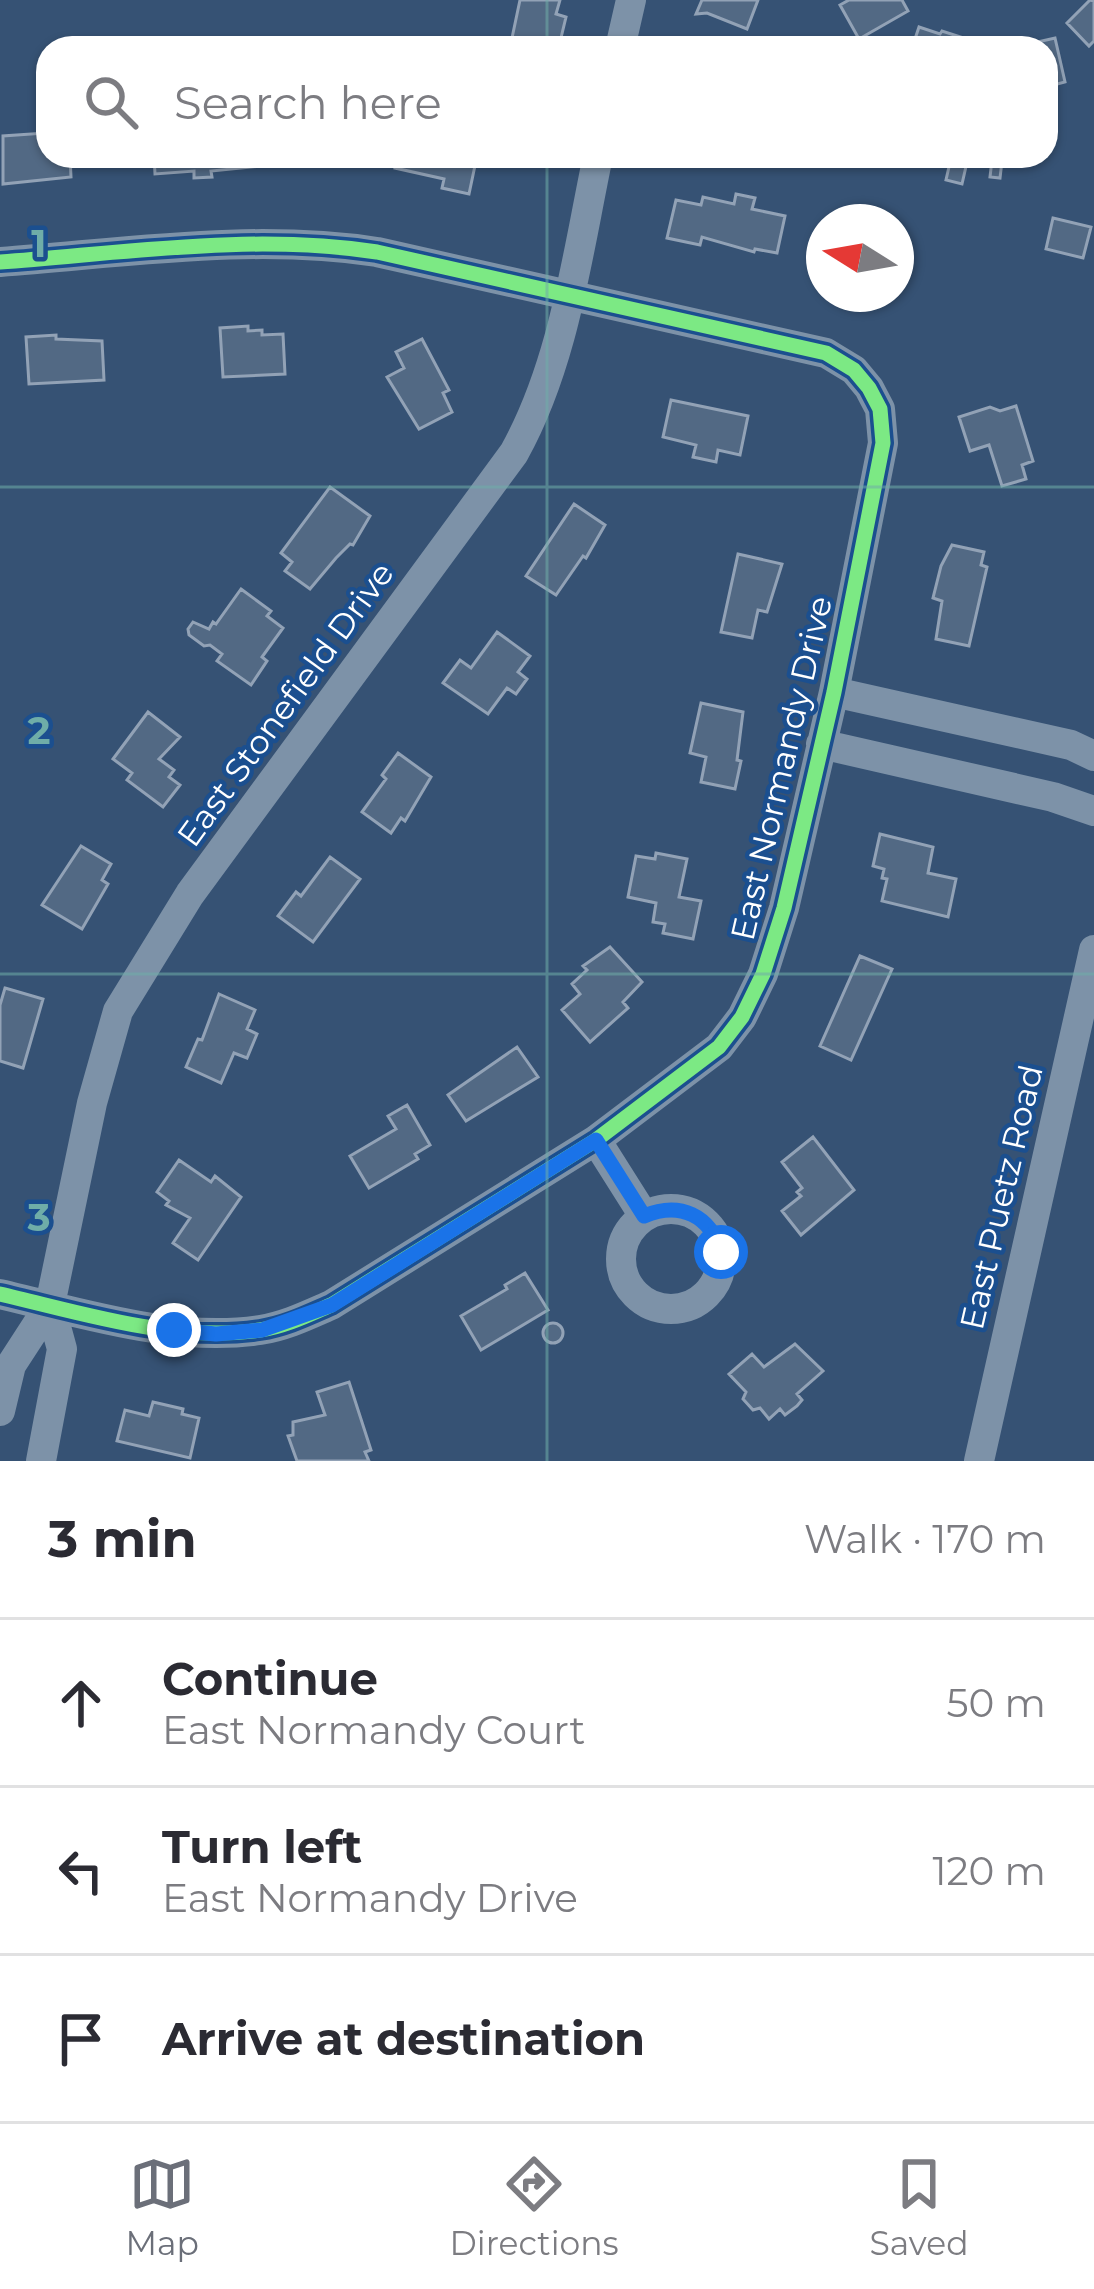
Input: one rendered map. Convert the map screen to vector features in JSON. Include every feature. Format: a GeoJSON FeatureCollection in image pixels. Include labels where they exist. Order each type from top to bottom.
{"type":"FeatureCollection","features":[{"type":"Feature","properties":{"kind":"street"},"geometry":{"type":"LineString","coordinates":[[623,36],[631,0]]}},
{"type":"Feature","properties":{"kind":"street","name":"East Stonefield Drive"},"geometry":{"type":"LineString","coordinates":[[0,1411],[10,1365],[50,1305],[92,1103],[118,1011],[190,895],[514,453],[538,410],[595,168]]}},
{"type":"Feature","properties":{"kind":"street"},"geometry":{"type":"LineString","coordinates":[[0,262],[232,245],[343,247],[569,295]]}},
{"type":"Feature","properties":{"kind":"street","name":"East Normandy Drive"},"geometry":{"type":"LineString","coordinates":[[0,1294],[174,1330],[216,1334],[293,1322],[332,1305],[596,1140],[718,1047],[742,1017],[763,974],[784,908],[834,692],[883,443],[880,409],[869,388],[842,361],[802,345],[569,295]]}},
{"type":"Feature","properties":{"kind":"street"},"geometry":{"type":"LineString","coordinates":[[834,692],[1071,745],[1094,756]]}},
{"type":"Feature","properties":{"kind":"street"},"geometry":{"type":"LineString","coordinates":[[820,744],[1053,796],[1094,811]]}},
{"type":"Feature","properties":{"kind":"street","name":"East Puetz Road"},"geometry":{"type":"LineString","coordinates":[[979,1461],[1094,950]]}},
{"type":"Feature","properties":{"kind":"street"},"geometry":{"type":"LineString","coordinates":[[596,1140],[644,1216]]}},
{"type":"Feature","properties":{"kind":"street","name":"East Stonefield Drive"},"geometry":{"type":"LineString","coordinates":[[41,1461],[62,1349],[50,1305]]}},
{"type":"Feature","properties":{"kind":"building"},"geometry":{"type":"Polygon","coordinates":[[[520,0],[560,0],[556,14],[566,17],[561,36],[512,36],[520,0]]]}},
{"type":"Feature","properties":{"kind":"building"},"geometry":{"type":"Polygon","coordinates":[[[702,0],[758,0],[747,29],[707,13],[696,14],[702,0]]]}},
{"type":"Feature","properties":{"kind":"building"},"geometry":{"type":"Polygon","coordinates":[[[849,0],[902,0],[908,11],[857,36],[840,5],[849,0]]]}},
{"type":"Feature","properties":{"kind":"building"},"geometry":{"type":"Polygon","coordinates":[[[1094,1],[1094,41],[1089,46],[1067,23],[1094,1]]]}},
{"type":"Feature","properties":{"kind":"building"},"geometry":{"type":"Polygon","coordinates":[[[919,27],[957,36],[916,36],[919,27]]]}},
{"type":"Feature","properties":{"kind":"building"},"geometry":{"type":"Polygon","coordinates":[[[1058,51],[1065,82],[1058,84],[1058,51]]]}},
{"type":"Feature","properties":{"kind":"building"},"geometry":{"type":"Polygon","coordinates":[[[36,134],[36,168],[71,168],[71,177],[3,184],[3,136],[36,134]]]}},
{"type":"Feature","properties":{"kind":"building"},"geometry":{"type":"Polygon","coordinates":[[[155,168],[242,168],[211,171],[212,177],[194,178],[194,171],[155,174],[155,168]]]}},
{"type":"Feature","properties":{"kind":"building"},"geometry":{"type":"Polygon","coordinates":[[[395,168],[474,168],[469,194],[442,188],[444,179],[395,168]]]}},
{"type":"Feature","properties":{"kind":"building"},"geometry":{"type":"Polygon","coordinates":[[[949,168],[966,168],[962,184],[946,180],[949,168]]]}},
{"type":"Feature","properties":{"kind":"building"},"geometry":{"type":"Polygon","coordinates":[[[991,168],[1001,168],[1000,178],[990,177],[991,168]]]}},
{"type":"Feature","properties":{"kind":"building"},"geometry":{"type":"Polygon","coordinates":[[[736,194],[755,198],[752,209],[785,216],[777,253],[754,252],[702,237],[700,245],[667,238],[676,200],[701,205],[703,197],[734,204],[736,194]]]}},
{"type":"Feature","properties":{"kind":"building"},"geometry":{"type":"Polygon","coordinates":[[[1053,218],[1091,227],[1083,258],[1046,249],[1053,218]]]}},
{"type":"Feature","properties":{"kind":"building"},"geometry":{"type":"Polygon","coordinates":[[[248,326],[248,331],[262,330],[262,335],[283,334],[285,374],[223,377],[220,328],[248,326]]]}},
{"type":"Feature","properties":{"kind":"building"},"geometry":{"type":"Polygon","coordinates":[[[56,335],[56,339],[102,341],[104,380],[29,384],[26,337],[56,335]]]}},
{"type":"Feature","properties":{"kind":"building"},"geometry":{"type":"Polygon","coordinates":[[[422,339],[449,390],[443,393],[452,412],[419,429],[387,377],[404,368],[396,352],[422,339]]]}},
{"type":"Feature","properties":{"kind":"building"},"geometry":{"type":"Polygon","coordinates":[[[671,400],[748,416],[740,455],[718,450],[716,462],[693,457],[696,445],[663,437],[671,400]]]}},
{"type":"Feature","properties":{"kind":"building"},"geometry":{"type":"Polygon","coordinates":[[[1016,406],[1033,461],[1022,465],[1026,479],[1002,486],[989,445],[970,451],[959,417],[990,407],[1000,411],[1016,406]]]}},
{"type":"Feature","properties":{"kind":"building"},"geometry":{"type":"Polygon","coordinates":[[[330,487],[370,516],[353,545],[310,589],[285,571],[292,562],[281,553],[330,487]]]}},
{"type":"Feature","properties":{"kind":"building"},"geometry":{"type":"Polygon","coordinates":[[[574,504],[605,525],[556,595],[526,576],[574,504]]]}},
{"type":"Feature","properties":{"kind":"building"},"geometry":{"type":"Polygon","coordinates":[[[952,545],[984,552],[981,565],[987,567],[969,646],[936,639],[942,601],[933,598],[952,545]]]}},
{"type":"Feature","properties":{"kind":"building"},"geometry":{"type":"Polygon","coordinates":[[[738,554],[782,564],[767,612],[758,610],[752,638],[721,632],[738,554]]]}},
{"type":"Feature","properties":{"kind":"building"},"geometry":{"type":"Polygon","coordinates":[[[241,589],[271,611],[267,616],[283,628],[262,657],[267,661],[251,685],[217,661],[222,654],[189,635],[188,629],[193,622],[209,629],[216,624],[241,589]]]}},
{"type":"Feature","properties":{"kind":"building"},"geometry":{"type":"Polygon","coordinates":[[[497,632],[530,656],[518,672],[527,679],[516,694],[507,688],[488,714],[443,683],[460,660],[471,668],[497,632]]]}},
{"type":"Feature","properties":{"kind":"building"},"geometry":{"type":"Polygon","coordinates":[[[701,703],[743,712],[735,789],[701,782],[706,757],[690,753],[701,703]]]}},
{"type":"Feature","properties":{"kind":"building"},"geometry":{"type":"Polygon","coordinates":[[[148,712],[180,737],[159,759],[174,770],[169,777],[180,785],[163,807],[127,780],[132,773],[113,759],[148,712]]]}},
{"type":"Feature","properties":{"kind":"building"},"geometry":{"type":"Polygon","coordinates":[[[398,753],[431,777],[405,821],[401,818],[391,833],[362,812],[398,753]]]}},
{"type":"Feature","properties":{"kind":"building"},"geometry":{"type":"Polygon","coordinates":[[[880,834],[933,847],[928,873],[956,879],[948,917],[882,901],[887,879],[882,878],[884,869],[873,866],[880,834]]]}},
{"type":"Feature","properties":{"kind":"building"},"geometry":{"type":"Polygon","coordinates":[[[81,846],[111,864],[102,880],[108,884],[82,929],[42,905],[81,846]]]}},
{"type":"Feature","properties":{"kind":"building"},"geometry":{"type":"Polygon","coordinates":[[[656,853],[687,859],[679,897],[701,901],[693,939],[663,933],[665,924],[653,922],[656,903],[628,897],[636,856],[655,859],[656,853]]]}},
{"type":"Feature","properties":{"kind":"building"},"geometry":{"type":"Polygon","coordinates":[[[330,857],[360,879],[313,942],[278,916],[296,892],[301,896],[330,857]]]}},
{"type":"Feature","properties":{"kind":"building"},"geometry":{"type":"Polygon","coordinates":[[[610,947],[642,982],[623,1002],[628,1008],[590,1042],[562,1010],[580,994],[572,984],[587,970],[583,966],[610,947]]]}},
{"type":"Feature","properties":{"kind":"building"},"geometry":{"type":"Polygon","coordinates":[[[860,956],[892,969],[851,1060],[820,1046],[860,956]]]}},
{"type":"Feature","properties":{"kind":"building"},"geometry":{"type":"Polygon","coordinates":[[[5,988],[43,999],[23,1068],[0,1061],[0,1005],[5,988]]]}},
{"type":"Feature","properties":{"kind":"building"},"geometry":{"type":"Polygon","coordinates":[[[219,994],[255,1010],[247,1029],[257,1034],[247,1058],[234,1053],[221,1083],[186,1067],[219,994]]]}},
{"type":"Feature","properties":{"kind":"building"},"geometry":{"type":"Polygon","coordinates":[[[517,1047],[538,1077],[466,1121],[448,1095],[517,1047]]]}},
{"type":"Feature","properties":{"kind":"building"},"geometry":{"type":"Polygon","coordinates":[[[407,1105],[430,1145],[415,1154],[418,1159],[369,1188],[350,1156],[396,1129],[388,1116],[407,1105]]]}},
{"type":"Feature","properties":{"kind":"building"},"geometry":{"type":"Polygon","coordinates":[[[813,1137],[854,1190],[801,1235],[782,1211],[801,1196],[797,1192],[802,1188],[782,1162],[813,1137]]]}},
{"type":"Feature","properties":{"kind":"building"},"geometry":{"type":"Polygon","coordinates":[[[179,1160],[211,1182],[215,1176],[241,1197],[198,1260],[173,1243],[190,1218],[166,1205],[169,1201],[157,1192],[179,1160]]]}},
{"type":"Feature","properties":{"kind":"building"},"geometry":{"type":"Polygon","coordinates":[[[525,1273],[548,1310],[481,1350],[461,1316],[525,1273]]]}},
{"type":"Feature","properties":{"kind":"building"},"geometry":{"type":"Polygon","coordinates":[[[553,1323],[563,1333],[553,1343],[543,1333],[553,1323]]]}},
{"type":"Feature","properties":{"kind":"building"},"geometry":{"type":"Polygon","coordinates":[[[795,1344],[823,1371],[797,1394],[802,1400],[797,1406],[785,1415],[780,1409],[769,1419],[743,1399],[746,1392],[729,1374],[752,1354],[764,1367],[795,1344]]]}},
{"type":"Feature","properties":{"kind":"building"},"geometry":{"type":"Polygon","coordinates":[[[349,1382],[371,1450],[365,1452],[369,1461],[297,1461],[288,1436],[293,1435],[293,1422],[325,1415],[317,1392],[349,1382]]]}},
{"type":"Feature","properties":{"kind":"building"},"geometry":{"type":"Polygon","coordinates":[[[153,1402],[199,1418],[190,1458],[117,1441],[125,1410],[149,1416],[153,1402]]]}},
{"type":"Feature","properties":{"kind":"cycle path"},"geometry":{"type":"LineString","coordinates":[[0,262],[236,244],[377,252],[826,353],[854,370],[869,388],[880,409],[883,443],[834,692],[784,908],[763,974],[742,1017],[719,1047],[596,1140],[331,1305],[288,1323],[260,1330],[195,1333],[96,1317],[0,1294]]}},
{"type":"Feature","properties":{"kind":"route"},"geometry":{"type":"LineString","coordinates":[[174,1330],[216,1334],[262,1330],[332,1305],[596,1140],[644,1216],[676,1209],[692,1213],[716,1236],[721,1252]]}}]}
